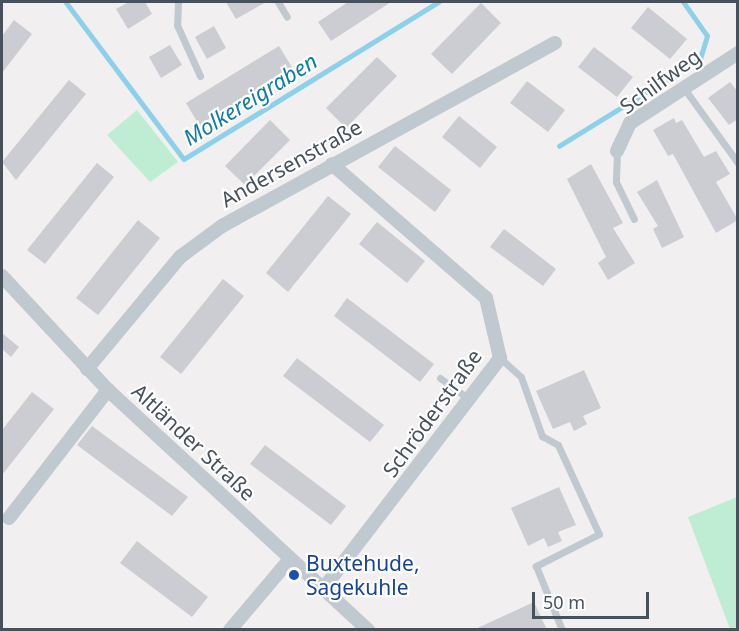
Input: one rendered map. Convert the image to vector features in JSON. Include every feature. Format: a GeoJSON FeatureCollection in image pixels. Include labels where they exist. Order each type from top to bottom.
{"type":"FeatureCollection","features":[{"type":"Feature","properties":{"kind":"street","name":"Andersenstraße"},"geometry":{"type":"LineString","coordinates":[[87,369],[180,257],[222,226],[555,43]]}},
{"type":"Feature","properties":{"kind":"street","name":"Schilfweg"},"geometry":{"type":"LineString","coordinates":[[617,151],[630,123],[682,86],[738,53]]}},
{"type":"Feature","properties":{"kind":"street","name":"Schröderstraße"},"geometry":{"type":"LineString","coordinates":[[323,589],[500,358],[486,298],[333,164]]}},
{"type":"Feature","properties":{"kind":"street","name":"Altländer Straße"},"geometry":{"type":"LineString","coordinates":[[2,276],[108,390],[368,630]]}},
{"type":"Feature","properties":{"kind":"street"},"geometry":{"type":"LineString","coordinates":[[5,518],[108,390]]}},
{"type":"Feature","properties":{"kind":"street"},"geometry":{"type":"LineString","coordinates":[[230,630],[290,558]]}},
{"type":"Feature","properties":{"kind":"lane"},"geometry":{"type":"LineString","coordinates":[[178,2],[177,25],[200,76]]}},
{"type":"Feature","properties":{"kind":"lane"},"geometry":{"type":"LineString","coordinates":[[278,2],[287,17]]}},
{"type":"Feature","properties":{"kind":"lane"},"geometry":{"type":"LineString","coordinates":[[682,86],[738,163]]}},
{"type":"Feature","properties":{"kind":"lane"},"geometry":{"type":"LineString","coordinates":[[617,151],[616,182],[634,219]]}},
{"type":"Feature","properties":{"kind":"lane"},"geometry":{"type":"LineString","coordinates":[[500,358],[521,377],[542,436],[558,445],[599,534],[536,566],[562,630]]}},
{"type":"Feature","properties":{"kind":"lane"},"geometry":{"type":"LineString","coordinates":[[440,378],[470,400]]}},
{"type":"Feature","properties":{"kind":"green space"},"geometry":{"type":"Polygon","coordinates":[[[137,110],[178,162],[150,182],[107,135],[137,110]]]}},
{"type":"Feature","properties":{"kind":"green space"},"geometry":{"type":"Polygon","coordinates":[[[737,497],[737,629],[730,629],[688,517],[737,497]]]}},
{"type":"Feature","properties":{"kind":"building"},"geometry":{"type":"Polygon","coordinates":[[[129,2],[145,2],[152,14],[128,29],[116,9],[129,2]]]}},
{"type":"Feature","properties":{"kind":"building"},"geometry":{"type":"Polygon","coordinates":[[[226,2],[266,2],[236,19],[226,2]]]}},
{"type":"Feature","properties":{"kind":"building"},"geometry":{"type":"Polygon","coordinates":[[[348,2],[391,2],[331,41],[318,22],[348,2]]]}},
{"type":"Feature","properties":{"kind":"building"},"geometry":{"type":"Polygon","coordinates":[[[481,3],[501,23],[452,74],[431,54],[481,3]]]}},
{"type":"Feature","properties":{"kind":"building"},"geometry":{"type":"Polygon","coordinates":[[[648,7],[687,39],[670,59],[631,28],[648,7]]]}},
{"type":"Feature","properties":{"kind":"building"},"geometry":{"type":"Polygon","coordinates":[[[14,20],[32,34],[2,73],[2,36],[14,20]]]}},
{"type":"Feature","properties":{"kind":"building"},"geometry":{"type":"Polygon","coordinates":[[[214,26],[226,48],[207,59],[195,37],[214,26]]]}},
{"type":"Feature","properties":{"kind":"building"},"geometry":{"type":"Polygon","coordinates":[[[170,45],[182,65],[161,78],[149,57],[170,45]]]}},
{"type":"Feature","properties":{"kind":"building"},"geometry":{"type":"Polygon","coordinates":[[[279,46],[293,69],[199,125],[186,103],[279,46]]]}},
{"type":"Feature","properties":{"kind":"building"},"geometry":{"type":"Polygon","coordinates":[[[594,47],[633,77],[617,97],[578,67],[594,47]]]}},
{"type":"Feature","properties":{"kind":"building"},"geometry":{"type":"Polygon","coordinates":[[[377,57],[397,76],[346,128],[326,108],[377,57]]]}},
{"type":"Feature","properties":{"kind":"building"},"geometry":{"type":"Polygon","coordinates":[[[69,80],[86,94],[16,180],[2,162],[69,80]]]}},
{"type":"Feature","properties":{"kind":"building"},"geometry":{"type":"Polygon","coordinates":[[[527,81],[565,110],[548,132],[510,103],[527,81]]]}},
{"type":"Feature","properties":{"kind":"building"},"geometry":{"type":"Polygon","coordinates":[[[730,82],[738,92],[738,119],[729,125],[708,98],[730,82]]]}},
{"type":"Feature","properties":{"kind":"building"},"geometry":{"type":"Polygon","coordinates":[[[459,116],[497,147],[480,168],[442,137],[459,116]]]}},
{"type":"Feature","properties":{"kind":"building"},"geometry":{"type":"Polygon","coordinates":[[[674,118],[676,123],[682,120],[704,157],[716,151],[730,174],[716,182],[738,220],[716,233],[673,154],[668,156],[653,130],[674,118]]]}},
{"type":"Feature","properties":{"kind":"building"},"geometry":{"type":"Polygon","coordinates":[[[270,120],[290,140],[245,185],[225,166],[270,120]]]}},
{"type":"Feature","properties":{"kind":"building"},"geometry":{"type":"Polygon","coordinates":[[[395,146],[451,190],[435,212],[378,167],[395,146]]]}},
{"type":"Feature","properties":{"kind":"building"},"geometry":{"type":"Polygon","coordinates":[[[97,163],[114,177],[45,264],[27,250],[97,163]]]}},
{"type":"Feature","properties":{"kind":"building"},"geometry":{"type":"Polygon","coordinates":[[[591,164],[623,223],[613,228],[635,263],[608,280],[598,263],[606,257],[567,179],[591,164]]]}},
{"type":"Feature","properties":{"kind":"building"},"geometry":{"type":"Polygon","coordinates":[[[657,180],[684,237],[662,248],[653,229],[658,226],[637,192],[657,180]]]}},
{"type":"Feature","properties":{"kind":"building"},"geometry":{"type":"Polygon","coordinates":[[[328,196],[351,214],[288,292],[266,273],[328,196]]]}},
{"type":"Feature","properties":{"kind":"building"},"geometry":{"type":"Polygon","coordinates":[[[138,220],[160,238],[98,315],[76,298],[138,220]]]}},
{"type":"Feature","properties":{"kind":"building"},"geometry":{"type":"Polygon","coordinates":[[[377,222],[425,261],[407,283],[359,244],[377,222]]]}},
{"type":"Feature","properties":{"kind":"building"},"geometry":{"type":"Polygon","coordinates":[[[504,229],[556,269],[543,286],[490,247],[504,229]]]}},
{"type":"Feature","properties":{"kind":"building"},"geometry":{"type":"Polygon","coordinates":[[[223,279],[244,296],[181,374],[160,357],[223,279]]]}},
{"type":"Feature","properties":{"kind":"building"},"geometry":{"type":"Polygon","coordinates":[[[347,298],[434,364],[420,382],[334,316],[347,298]]]}},
{"type":"Feature","properties":{"kind":"building"},"geometry":{"type":"Polygon","coordinates":[[[2,333],[19,347],[11,357],[2,349],[2,333]]]}},
{"type":"Feature","properties":{"kind":"building"},"geometry":{"type":"Polygon","coordinates":[[[297,358],[384,425],[370,442],[283,376],[297,358]]]}},
{"type":"Feature","properties":{"kind":"building"},"geometry":{"type":"Polygon","coordinates":[[[584,370],[601,408],[583,416],[587,424],[574,431],[570,422],[553,429],[536,391],[584,370]]]}},
{"type":"Feature","properties":{"kind":"building"},"geometry":{"type":"Polygon","coordinates":[[[32,392],[54,409],[2,475],[2,430],[32,392]]]}},
{"type":"Feature","properties":{"kind":"building"},"geometry":{"type":"Polygon","coordinates":[[[92,426],[188,497],[172,516],[77,445],[92,426]]]}},
{"type":"Feature","properties":{"kind":"building"},"geometry":{"type":"Polygon","coordinates":[[[265,445],[346,506],[331,525],[250,464],[265,445]]]}},
{"type":"Feature","properties":{"kind":"building"},"geometry":{"type":"Polygon","coordinates":[[[559,487],[576,525],[558,532],[562,541],[548,547],[544,538],[528,546],[511,508],[559,487]]]}},
{"type":"Feature","properties":{"kind":"building"},"geometry":{"type":"Polygon","coordinates":[[[137,541],[208,597],[192,617],[120,563],[137,541]]]}},
{"type":"Feature","properties":{"kind":"building"},"geometry":{"type":"Polygon","coordinates":[[[534,602],[547,630],[473,630],[534,602]]]}},
{"type":"Feature","properties":{"kind":"waterway","name":"Molkereigraben"},"geometry":{"type":"LineString","coordinates":[[66,2],[184,159],[438,2]]}},
{"type":"Feature","properties":{"kind":"waterway"},"geometry":{"type":"LineString","coordinates":[[559,146],[700,59],[707,36],[683,2]]}},
{"type":"Feature","properties":{"kind":"place","name":"Buxtehude, Sagekuhle"},"geometry":{"type":"Point","coordinates":[294,575]}}]}
